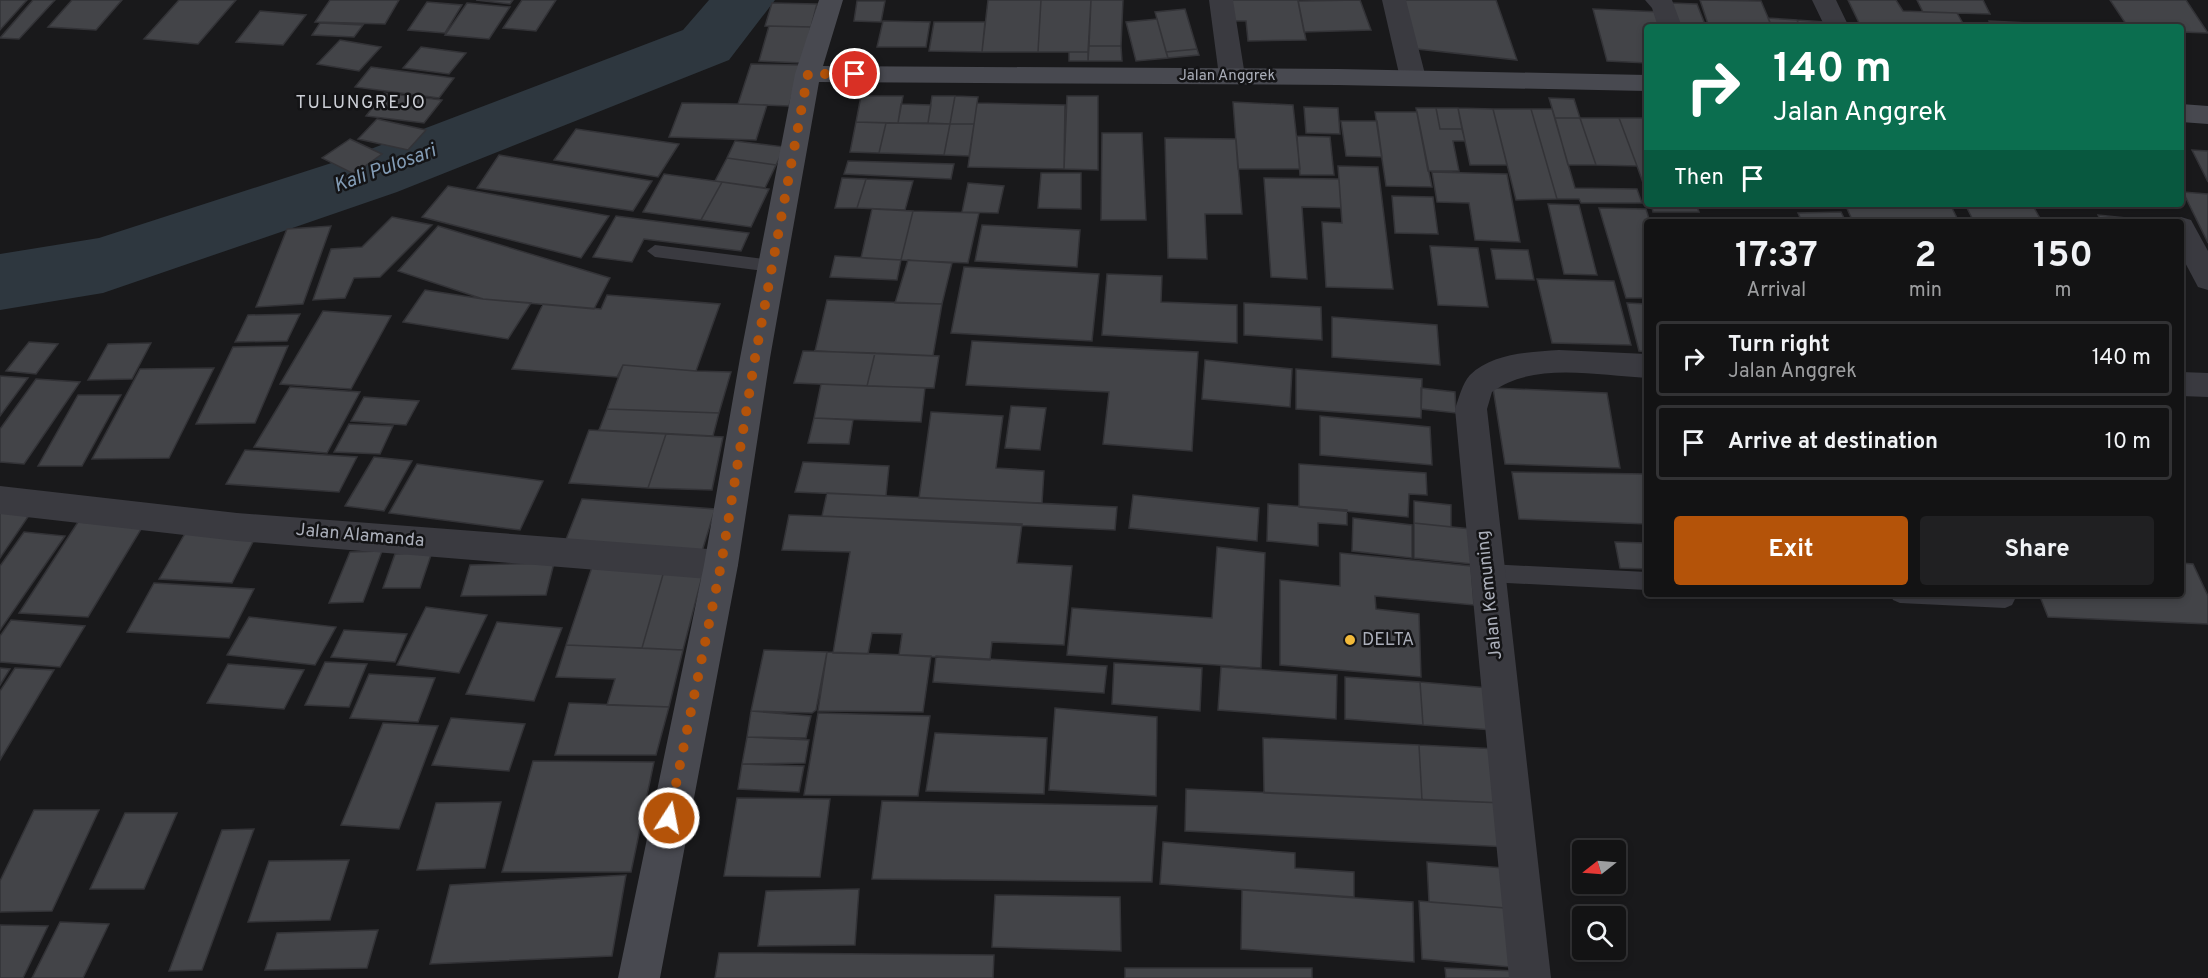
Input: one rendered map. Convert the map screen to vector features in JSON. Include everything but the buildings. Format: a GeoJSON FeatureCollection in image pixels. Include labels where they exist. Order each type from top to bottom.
{"type":"FeatureCollection","features":[{"type":"Feature","properties":{"kind":"main road"},"geometry":{"type":"LineString","coordinates":[[639,978],[721,565],[772,266],[808,74],[831,0]]}},
{"type":"Feature","properties":{"kind":"main road","name":"Jalan Anggrek"},"geometry":{"type":"LineString","coordinates":[[808,74],[1232,76],[1644,83]]}},
{"type":"Feature","properties":{"kind":"main road"},"geometry":{"type":"LineString","coordinates":[[2184,113],[2208,115]]}},
{"type":"Feature","properties":{"kind":"street"},"geometry":{"type":"LineString","coordinates":[[1221,0],[1232,76]]}},
{"type":"Feature","properties":{"kind":"street"},"geometry":{"type":"LineString","coordinates":[[1394,0],[1413,78]]}},
{"type":"Feature","properties":{"kind":"street"},"geometry":{"type":"LineString","coordinates":[[1657,0],[1663,5],[1669,24]]}},
{"type":"Feature","properties":{"kind":"street"},"geometry":{"type":"LineString","coordinates":[[1824,0],[1836,24]]}},
{"type":"Feature","properties":{"kind":"street"},"geometry":{"type":"LineString","coordinates":[[2184,233],[2208,279]]}},
{"type":"Feature","properties":{"kind":"street","name":"Jalan Kemuning"},"geometry":{"type":"LineString","coordinates":[[1530,978],[1471,410],[1480,385],[1498,370],[1525,363],[1644,366]]}},
{"type":"Feature","properties":{"kind":"street"},"geometry":{"type":"LineString","coordinates":[[2184,384],[2208,385]]}},
{"type":"Feature","properties":{"kind":"street","name":"Jalan Alamanda"},"geometry":{"type":"LineString","coordinates":[[0,500],[237,527],[721,565]]}},
{"type":"Feature","properties":{"kind":"lane"},"geometry":{"type":"LineString","coordinates":[[655,251],[772,266]]}},
{"type":"Feature","properties":{"kind":"lane"},"geometry":{"type":"LineString","coordinates":[[1488,573],[1644,581]]}},
{"type":"Feature","properties":{"kind":"lane"},"geometry":{"type":"LineString","coordinates":[[1963,597],[2005,599]]}},
{"type":"Feature","properties":{"kind":"waterway","name":"Kali Pulosari"},"geometry":{"type":"LineString","coordinates":[[0,282],[103,265],[372,175],[706,45],[743,0]]}},
{"type":"Feature","properties":{"kind":"place","name":"DELTA"},"geometry":{"type":"Point","coordinates":[1350,640]}},
{"type":"Feature","properties":{"kind":"district","name":"TULUNGREJO"},"geometry":{"type":"Point","coordinates":[361,103]}},
{"type":"Feature","properties":{"kind":"route"},"geometry":{"type":"LineString","coordinates":[[669,818],[721,565],[755,358],[808,74],[855,74]]}}]}
